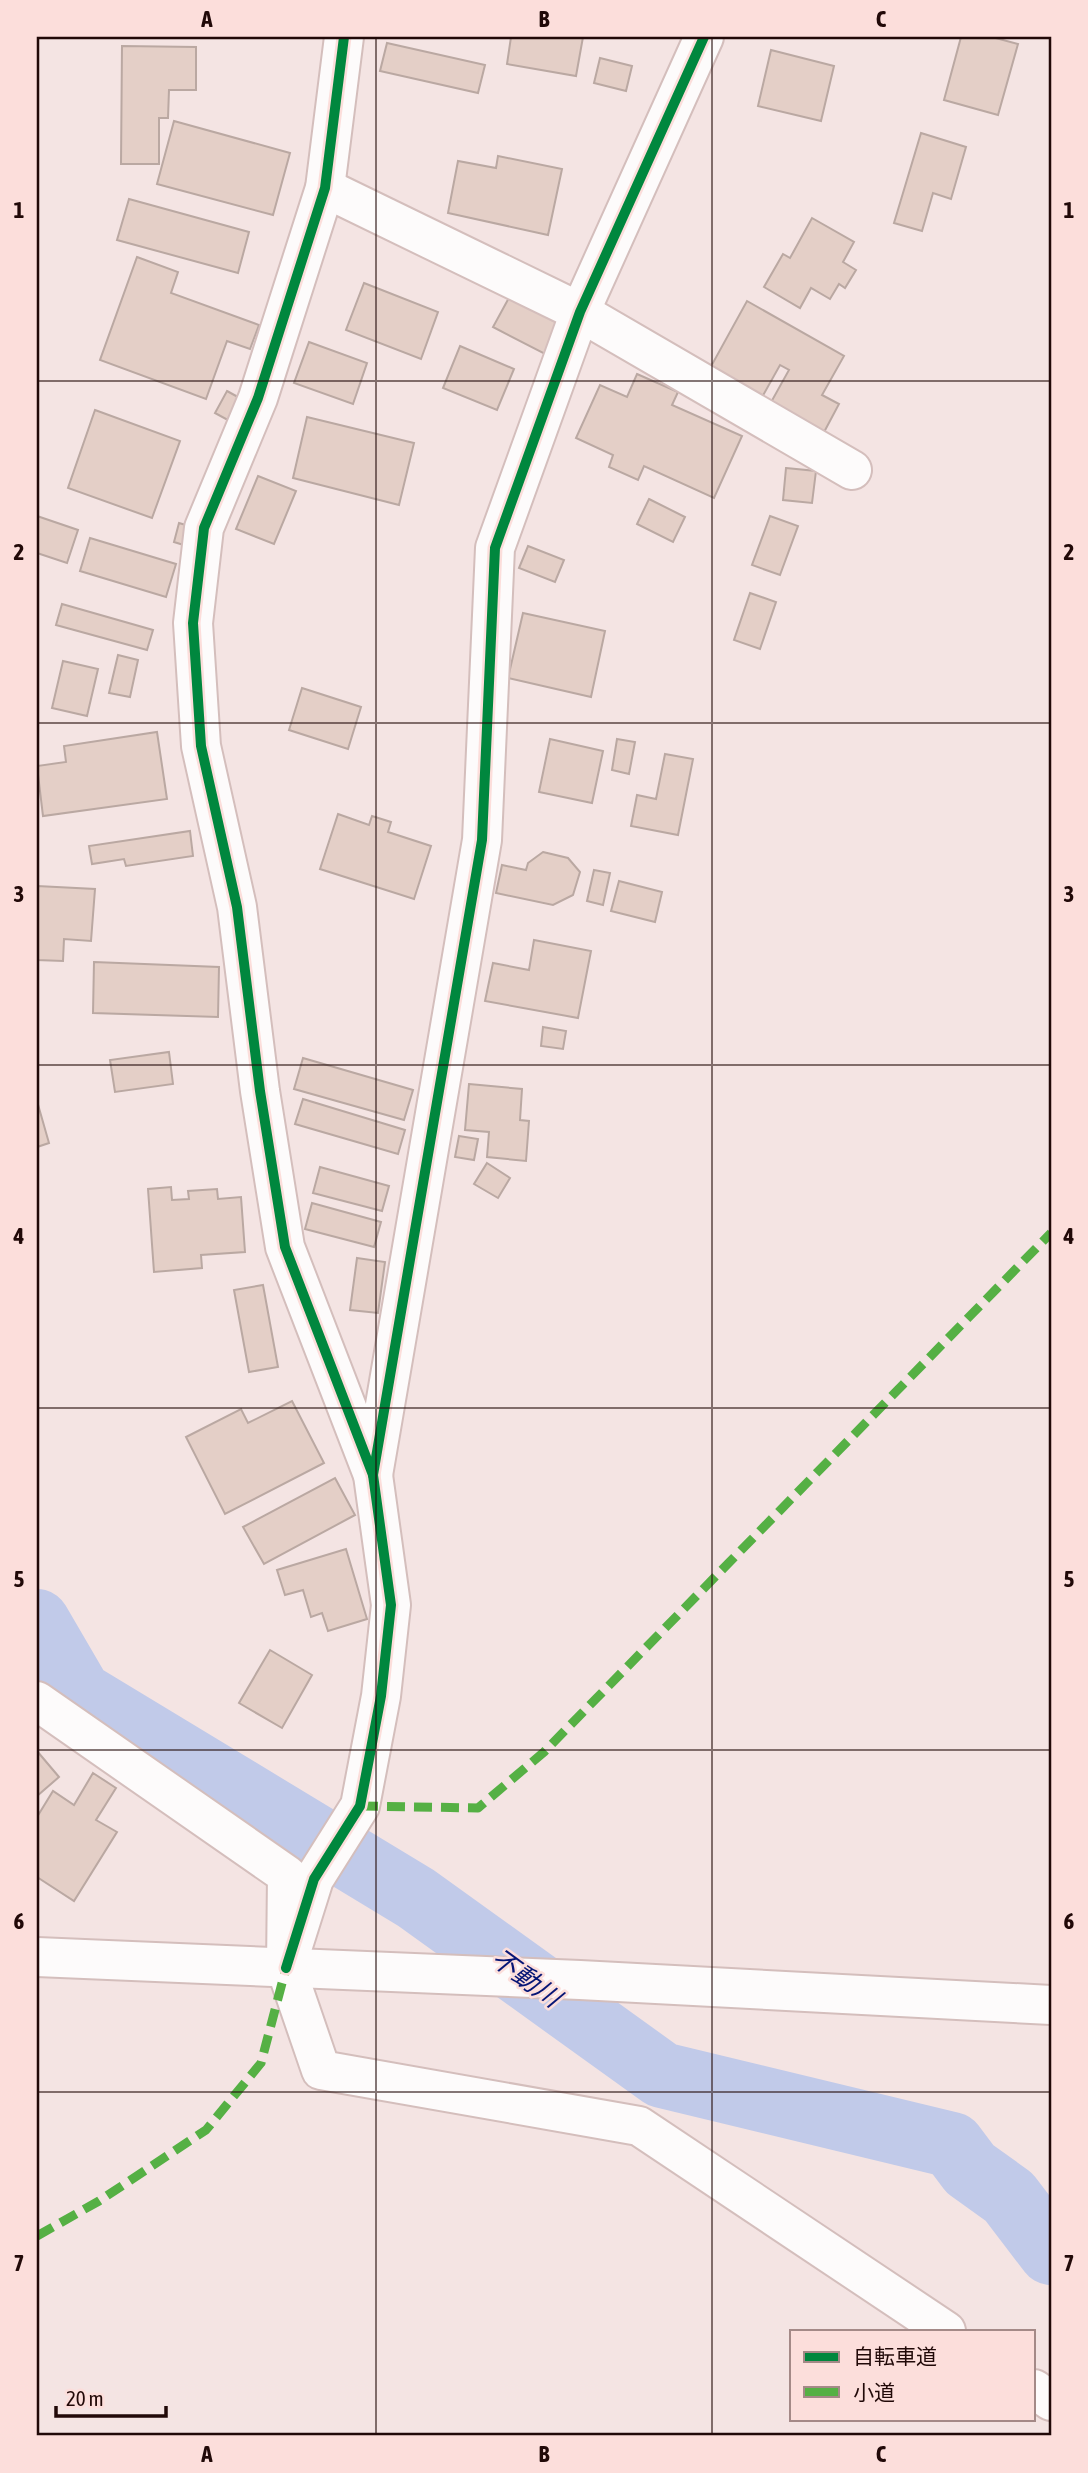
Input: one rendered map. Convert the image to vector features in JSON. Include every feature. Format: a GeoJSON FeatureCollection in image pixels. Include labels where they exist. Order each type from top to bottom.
{"type":"FeatureCollection","features":[{"type":"Feature","properties":{"kind":"street"},"geometry":{"type":"LineString","coordinates":[[286,1968],[314,1879],[359,1808],[381,1696],[391,1605],[373,1475],[285,1247],[260,1091],[237,907],[201,746],[193,623],[204,528],[258,398],[325,188],[344,37]]}},
{"type":"Feature","properties":{"kind":"street"},"geometry":{"type":"LineString","coordinates":[[373,1475],[482,840],[495,548],[580,312],[704,37]]}},
{"type":"Feature","properties":{"kind":"street"},"geometry":{"type":"LineString","coordinates":[[325,188],[580,312],[852,470]]}},
{"type":"Feature","properties":{"kind":"street"},"geometry":{"type":"LineString","coordinates":[[37,1701],[287,1875],[286,1968],[321,2070],[639,2126],[945,2330]]}},
{"type":"Feature","properties":{"kind":"street"},"geometry":{"type":"LineString","coordinates":[[37,1957],[580,1980],[1051,2006]]}},
{"type":"Feature","properties":{"kind":"street"},"geometry":{"type":"LineString","coordinates":[[1036,2390],[1051,2401]]}},
{"type":"Feature","properties":{"kind":"building"},"geometry":{"type":"Polygon","coordinates":[[[511,37],[583,37],[576,76],[507,64],[511,37]]]}},
{"type":"Feature","properties":{"kind":"building"},"geometry":{"type":"Polygon","coordinates":[[[961,37],[992,37],[1018,44],[998,115],[944,100],[961,37]]]}},
{"type":"Feature","properties":{"kind":"building"},"geometry":{"type":"Polygon","coordinates":[[[387,43],[485,65],[478,93],[380,71],[387,43]]]}},
{"type":"Feature","properties":{"kind":"building"},"geometry":{"type":"Polygon","coordinates":[[[122,46],[196,47],[196,90],[169,90],[168,118],[159,118],[159,164],[121,164],[122,46]]]}},
{"type":"Feature","properties":{"kind":"building"},"geometry":{"type":"Polygon","coordinates":[[[771,50],[834,66],[821,121],[758,106],[771,50]]]}},
{"type":"Feature","properties":{"kind":"building"},"geometry":{"type":"Polygon","coordinates":[[[600,58],[632,66],[626,91],[594,83],[600,58]]]}},
{"type":"Feature","properties":{"kind":"building"},"geometry":{"type":"Polygon","coordinates":[[[174,121],[290,153],[273,215],[157,184],[174,121]]]}},
{"type":"Feature","properties":{"kind":"building"},"geometry":{"type":"Polygon","coordinates":[[[921,133],[966,147],[951,199],[933,193],[922,231],[894,223],[921,133]]]}},
{"type":"Feature","properties":{"kind":"building"},"geometry":{"type":"Polygon","coordinates":[[[498,156],[562,169],[548,235],[448,213],[458,161],[496,168],[498,156]]]}},
{"type":"Feature","properties":{"kind":"building"},"geometry":{"type":"Polygon","coordinates":[[[129,199],[249,232],[238,273],[117,240],[129,199]]]}},
{"type":"Feature","properties":{"kind":"building"},"geometry":{"type":"Polygon","coordinates":[[[812,218],[854,242],[843,262],[856,270],[845,288],[839,284],[830,299],[811,288],[800,308],[764,287],[783,254],[790,258],[812,218]]]}},
{"type":"Feature","properties":{"kind":"building"},"geometry":{"type":"Polygon","coordinates":[[[137,257],[178,272],[171,293],[259,325],[250,349],[227,341],[206,399],[100,360],[137,257]]]}},
{"type":"Feature","properties":{"kind":"building"},"geometry":{"type":"Polygon","coordinates":[[[364,283],[438,312],[421,359],[346,330],[364,283]]]}},
{"type":"Feature","properties":{"kind":"building"},"geometry":{"type":"Polygon","coordinates":[[[511,294],[565,322],[547,355],[493,327],[511,294]]]}},
{"type":"Feature","properties":{"kind":"building"},"geometry":{"type":"Polygon","coordinates":[[[747,301],[844,356],[822,395],[839,404],[823,434],[770,404],[789,370],[780,365],[761,399],[709,370],[747,301]]]}},
{"type":"Feature","properties":{"kind":"building"},"geometry":{"type":"Polygon","coordinates":[[[309,342],[367,363],[353,404],[294,383],[309,342]]]}},
{"type":"Feature","properties":{"kind":"building"},"geometry":{"type":"Polygon","coordinates":[[[460,346],[514,369],[497,410],[443,388],[460,346]]]}},
{"type":"Feature","properties":{"kind":"building"},"geometry":{"type":"Polygon","coordinates":[[[637,374],[678,392],[672,405],[742,436],[714,498],[644,466],[638,480],[609,467],[613,455],[576,438],[600,385],[627,397],[637,374]]]}},
{"type":"Feature","properties":{"kind":"building"},"geometry":{"type":"Polygon","coordinates":[[[227,391],[247,402],[235,424],[215,413],[227,391]]]}},
{"type":"Feature","properties":{"kind":"building"},"geometry":{"type":"Polygon","coordinates":[[[95,410],[180,441],[152,518],[68,488],[95,410]]]}},
{"type":"Feature","properties":{"kind":"building"},"geometry":{"type":"Polygon","coordinates":[[[307,417],[414,443],[399,505],[293,478],[307,417]]]}},
{"type":"Feature","properties":{"kind":"building"},"geometry":{"type":"Polygon","coordinates":[[[786,468],[816,471],[812,503],[783,500],[786,468]]]}},
{"type":"Feature","properties":{"kind":"building"},"geometry":{"type":"Polygon","coordinates":[[[258,476],[296,491],[274,544],[236,529],[258,476]]]}},
{"type":"Feature","properties":{"kind":"building"},"geometry":{"type":"Polygon","coordinates":[[[649,499],[685,517],[673,542],[637,524],[649,499]]]}},
{"type":"Feature","properties":{"kind":"building"},"geometry":{"type":"Polygon","coordinates":[[[37,516],[78,530],[67,563],[37,553],[37,516]]]}},
{"type":"Feature","properties":{"kind":"building"},"geometry":{"type":"Polygon","coordinates":[[[770,516],[798,526],[780,575],[752,565],[770,516]]]}},
{"type":"Feature","properties":{"kind":"building"},"geometry":{"type":"Polygon","coordinates":[[[179,523],[196,528],[190,547],[174,542],[179,523]]]}},
{"type":"Feature","properties":{"kind":"building"},"geometry":{"type":"Polygon","coordinates":[[[90,538],[176,564],[166,597],[80,571],[90,538]]]}},
{"type":"Feature","properties":{"kind":"building"},"geometry":{"type":"Polygon","coordinates":[[[528,546],[564,560],[555,582],[519,568],[528,546]]]}},
{"type":"Feature","properties":{"kind":"building"},"geometry":{"type":"Polygon","coordinates":[[[750,593],[776,602],[760,649],[734,640],[750,593]]]}},
{"type":"Feature","properties":{"kind":"building"},"geometry":{"type":"Polygon","coordinates":[[[62,604],[153,630],[147,650],[56,625],[62,604]]]}},
{"type":"Feature","properties":{"kind":"building"},"geometry":{"type":"Polygon","coordinates":[[[523,613],[605,631],[591,697],[508,678],[523,613]]]}},
{"type":"Feature","properties":{"kind":"building"},"geometry":{"type":"Polygon","coordinates":[[[118,655],[138,660],[130,697],[109,693],[118,655]]]}},
{"type":"Feature","properties":{"kind":"building"},"geometry":{"type":"Polygon","coordinates":[[[63,661],[98,669],[87,716],[52,708],[63,661]]]}},
{"type":"Feature","properties":{"kind":"building"},"geometry":{"type":"Polygon","coordinates":[[[302,688],[361,707],[348,749],[289,730],[302,688]]]}},
{"type":"Feature","properties":{"kind":"building"},"geometry":{"type":"Polygon","coordinates":[[[157,732],[167,799],[43,816],[37,766],[66,762],[64,746],[157,732]]]}},
{"type":"Feature","properties":{"kind":"building"},"geometry":{"type":"Polygon","coordinates":[[[550,739],[603,751],[592,803],[539,792],[550,739]]]}},
{"type":"Feature","properties":{"kind":"building"},"geometry":{"type":"Polygon","coordinates":[[[617,739],[635,742],[629,774],[612,770],[617,739]]]}},
{"type":"Feature","properties":{"kind":"building"},"geometry":{"type":"Polygon","coordinates":[[[665,754],[693,759],[678,835],[631,826],[637,795],[656,799],[665,754]]]}},
{"type":"Feature","properties":{"kind":"building"},"geometry":{"type":"Polygon","coordinates":[[[338,814],[369,825],[372,816],[391,822],[388,832],[431,846],[414,899],[320,869],[338,814]]]}},
{"type":"Feature","properties":{"kind":"building"},"geometry":{"type":"Polygon","coordinates":[[[190,831],[193,856],[126,866],[124,859],[92,864],[89,846],[190,831]]]}},
{"type":"Feature","properties":{"kind":"building"},"geometry":{"type":"Polygon","coordinates":[[[543,852],[568,858],[580,872],[573,895],[553,905],[496,893],[502,865],[526,870],[528,863],[543,852]]]}},
{"type":"Feature","properties":{"kind":"building"},"geometry":{"type":"Polygon","coordinates":[[[594,870],[610,873],[603,905],[587,901],[594,870]]]}},
{"type":"Feature","properties":{"kind":"building"},"geometry":{"type":"Polygon","coordinates":[[[619,881],[662,892],[655,922],[611,911],[619,881]]]}},
{"type":"Feature","properties":{"kind":"building"},"geometry":{"type":"Polygon","coordinates":[[[37,886],[95,889],[91,941],[64,939],[63,961],[37,960],[37,886]]]}},
{"type":"Feature","properties":{"kind":"building"},"geometry":{"type":"Polygon","coordinates":[[[534,940],[591,951],[578,1018],[485,1001],[493,963],[529,970],[534,940]]]}},
{"type":"Feature","properties":{"kind":"building"},"geometry":{"type":"Polygon","coordinates":[[[94,962],[219,967],[218,1017],[93,1013],[94,962]]]}},
{"type":"Feature","properties":{"kind":"building"},"geometry":{"type":"Polygon","coordinates":[[[543,1027],[566,1031],[563,1049],[541,1046],[543,1027]]]}},
{"type":"Feature","properties":{"kind":"building"},"geometry":{"type":"Polygon","coordinates":[[[169,1052],[173,1084],[115,1092],[110,1060],[169,1052]]]}},
{"type":"Feature","properties":{"kind":"building"},"geometry":{"type":"Polygon","coordinates":[[[303,1058],[413,1090],[404,1120],[294,1089],[303,1058]]]}},
{"type":"Feature","properties":{"kind":"building"},"geometry":{"type":"Polygon","coordinates":[[[469,1084],[522,1089],[520,1120],[529,1121],[526,1161],[487,1157],[489,1132],[465,1130],[469,1084]]]}},
{"type":"Feature","properties":{"kind":"building"},"geometry":{"type":"Polygon","coordinates":[[[303,1099],[405,1130],[398,1154],[295,1124],[303,1099]]]}},
{"type":"Feature","properties":{"kind":"building"},"geometry":{"type":"Polygon","coordinates":[[[37,1101],[49,1143],[37,1147],[37,1101]]]}},
{"type":"Feature","properties":{"kind":"building"},"geometry":{"type":"Polygon","coordinates":[[[459,1136],[478,1139],[474,1160],[455,1157],[459,1136]]]}},
{"type":"Feature","properties":{"kind":"building"},"geometry":{"type":"Polygon","coordinates":[[[487,1163],[510,1178],[498,1198],[474,1184],[487,1163]]]}},
{"type":"Feature","properties":{"kind":"building"},"geometry":{"type":"Polygon","coordinates":[[[320,1167],[389,1186],[382,1211],[313,1193],[320,1167]]]}},
{"type":"Feature","properties":{"kind":"building"},"geometry":{"type":"Polygon","coordinates":[[[171,1187],[172,1200],[189,1199],[188,1191],[217,1189],[218,1199],[241,1197],[245,1252],[201,1255],[202,1268],[154,1272],[148,1189],[171,1187]]]}},
{"type":"Feature","properties":{"kind":"building"},"geometry":{"type":"Polygon","coordinates":[[[312,1203],[381,1222],[374,1247],[305,1229],[312,1203]]]}},
{"type":"Feature","properties":{"kind":"building"},"geometry":{"type":"Polygon","coordinates":[[[357,1258],[385,1262],[378,1313],[350,1310],[357,1258]]]}},
{"type":"Feature","properties":{"kind":"building"},"geometry":{"type":"Polygon","coordinates":[[[263,1285],[278,1367],[249,1372],[234,1290],[263,1285]]]}},
{"type":"Feature","properties":{"kind":"building"},"geometry":{"type":"Polygon","coordinates":[[[292,1401],[324,1463],[225,1514],[186,1437],[241,1409],[248,1423],[292,1401]]]}},
{"type":"Feature","properties":{"kind":"building"},"geometry":{"type":"Polygon","coordinates":[[[335,1478],[355,1515],[264,1564],[243,1527],[335,1478]]]}},
{"type":"Feature","properties":{"kind":"building"},"geometry":{"type":"Polygon","coordinates":[[[346,1549],[367,1619],[328,1631],[322,1613],[311,1617],[303,1590],[285,1595],[277,1570],[346,1549]]]}},
{"type":"Feature","properties":{"kind":"building"},"geometry":{"type":"Polygon","coordinates":[[[270,1650],[312,1675],[282,1728],[239,1703],[270,1650]]]}},
{"type":"Feature","properties":{"kind":"building"},"geometry":{"type":"Polygon","coordinates":[[[37,1751],[59,1777],[37,1796],[37,1751]]]}},
{"type":"Feature","properties":{"kind":"building"},"geometry":{"type":"Polygon","coordinates":[[[93,1773],[116,1788],[96,1820],[117,1832],[74,1901],[37,1877],[37,1817],[53,1791],[74,1805],[93,1773]]]}},
{"type":"Feature","properties":{"kind":"waterway","name":"不動川"},"geometry":{"type":"LineString","coordinates":[[37,1622],[79,1694],[416,1898],[662,2075],[952,2145],[970,2169],[1009,2197],[1051,2252]]}},
{"type":"Feature","properties":{"kind":"marked path"},"geometry":{"type":"LineString","coordinates":[[360,1806],[478,1808],[544,1752],[1051,1233]]}},
{"type":"Feature","properties":{"kind":"marked path"},"geometry":{"type":"LineString","coordinates":[[37,2236],[99,2201],[206,2130],[261,2063],[286,1968]]}},
{"type":"Feature","properties":{"kind":"cycle path"},"geometry":{"type":"LineString","coordinates":[[286,1968],[314,1879],[360,1806],[381,1696],[391,1605],[373,1475],[285,1247],[260,1091],[237,907],[201,746],[193,623],[204,528],[258,398],[325,188],[344,37]]}},
{"type":"Feature","properties":{"kind":"cycle path"},"geometry":{"type":"LineString","coordinates":[[373,1475],[482,840],[495,548],[580,312],[704,37]]}}]}
